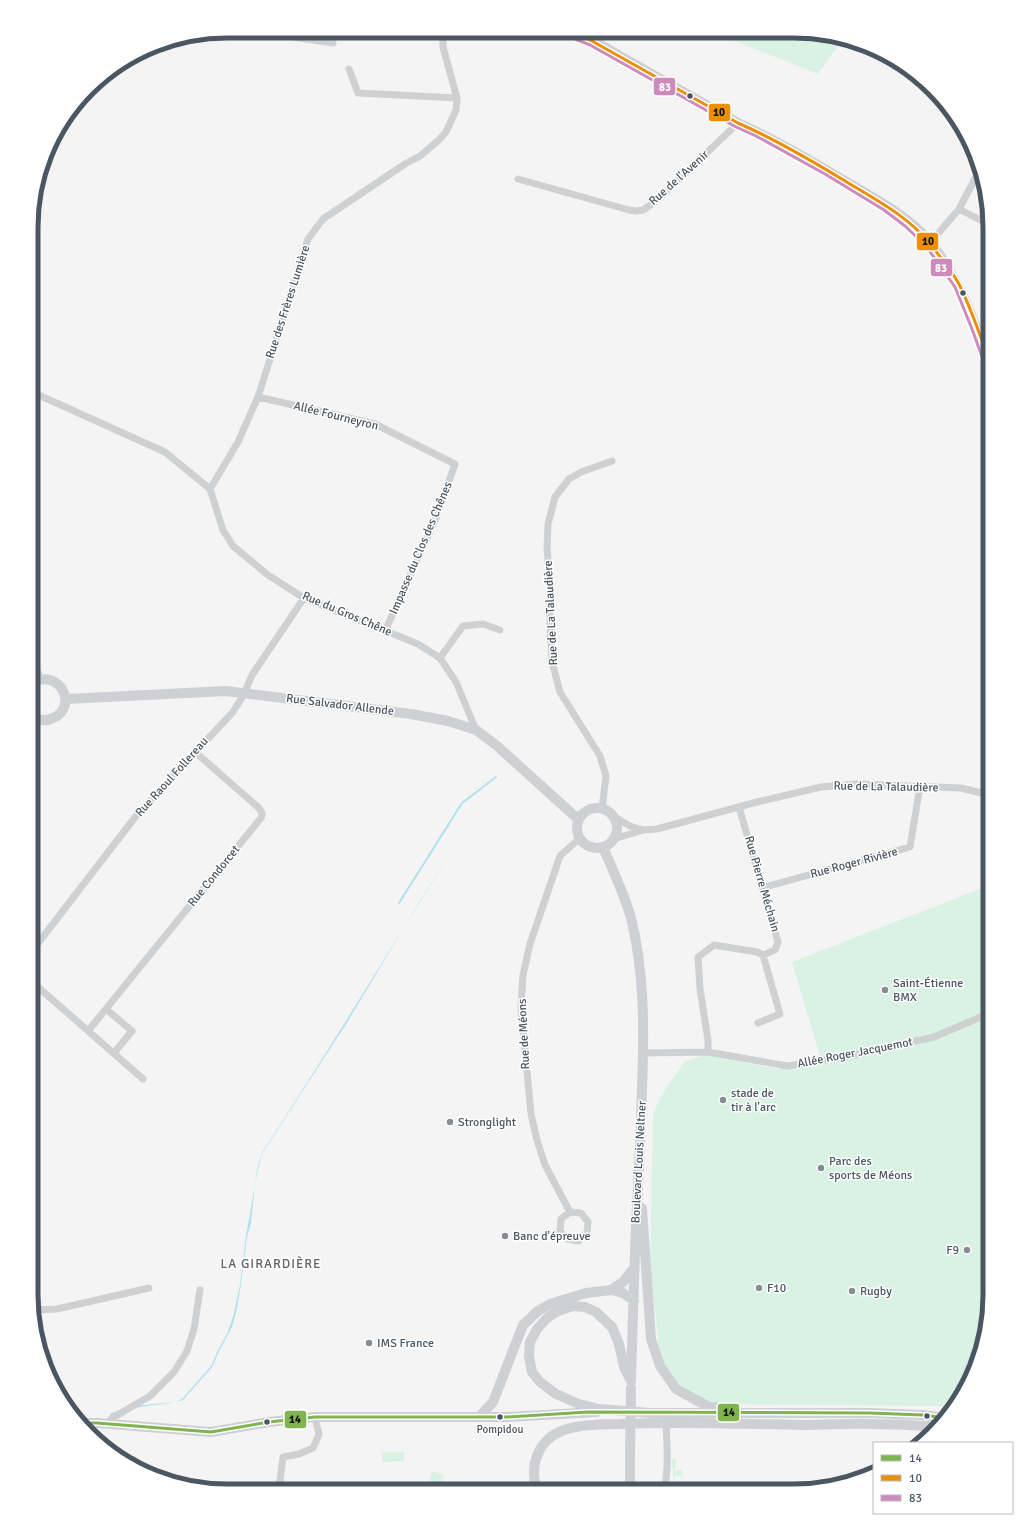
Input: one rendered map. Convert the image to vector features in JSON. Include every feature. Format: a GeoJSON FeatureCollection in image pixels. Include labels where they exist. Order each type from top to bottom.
{"type":"FeatureCollection","features":[{"type":"Feature","properties":{"kind":"street"},"geometry":{"type":"LineString","coordinates":[[300,38],[333,43]]}},
{"type":"Feature","properties":{"kind":"street","name":"Rue des Frères Lumière"},"geometry":{"type":"LineString","coordinates":[[210,489],[238,442],[258,397],[308,239],[323,219],[405,164],[420,156],[440,140],[446,132],[454,116],[458,98],[443,47],[443,38]]}},
{"type":"Feature","properties":{"kind":"street"},"geometry":{"type":"LineString","coordinates":[[585,38],[592,41]]}},
{"type":"Feature","properties":{"kind":"street"},"geometry":{"type":"LineString","coordinates":[[587,38],[738,123],[758,132],[887,206],[908,222],[930,243],[959,285],[983,337]]}},
{"type":"Feature","properties":{"kind":"street"},"geometry":{"type":"LineString","coordinates":[[348,69],[358,93],[458,98]]}},
{"type":"Feature","properties":{"kind":"street","name":"Rue de l'Avenir"},"geometry":{"type":"LineString","coordinates":[[518,179],[629,210],[643,210],[655,202],[673,186],[738,123]]}},
{"type":"Feature","properties":{"kind":"street"},"geometry":{"type":"LineString","coordinates":[[930,243],[960,208],[976,176]]}},
{"type":"Feature","properties":{"kind":"street"},"geometry":{"type":"LineString","coordinates":[[960,208],[983,221]]}},
{"type":"Feature","properties":{"kind":"street"},"geometry":{"type":"LineString","coordinates":[[38,395],[165,452],[210,489]]}},
{"type":"Feature","properties":{"kind":"street","name":"Allée Fourneyron"},"geometry":{"type":"LineString","coordinates":[[258,397],[375,424],[455,464]]}},
{"type":"Feature","properties":{"kind":"street","name":"Rue de La Talaudière"},"geometry":{"type":"LineString","coordinates":[[602,809],[606,776],[600,756],[560,692],[552,662],[550,582],[547,548],[548,524],[555,497],[569,479],[581,472],[612,461]]}},
{"type":"Feature","properties":{"kind":"street","name":"Impasse du Clos des Chênes"},"geometry":{"type":"LineString","coordinates":[[385,631],[436,518],[455,464]]}},
{"type":"Feature","properties":{"kind":"street","name":"Rue du Gros Chêne"},"geometry":{"type":"LineString","coordinates":[[210,489],[223,530],[233,546],[268,575],[304,598],[418,644],[440,658],[456,682],[476,730]]}},
{"type":"Feature","properties":{"kind":"street","name":"Rue Raoul Follereau"},"geometry":{"type":"LineString","coordinates":[[38,943],[136,816],[233,712],[244,694],[252,676],[304,598]]}},
{"type":"Feature","properties":{"kind":"street"},"geometry":{"type":"LineString","coordinates":[[440,658],[463,626],[483,624],[500,630]]}},
{"type":"Feature","properties":{"kind":"street"},"geometry":{"type":"LineString","coordinates":[[38,682],[51,680],[57,683],[61,687],[66,699],[62,712],[56,717],[50,720],[43,720],[38,718]]}},
{"type":"Feature","properties":{"kind":"street","name":"Rue Salvador Allende"},"geometry":{"type":"LineString","coordinates":[[66,699],[226,691],[411,714],[448,721],[476,730],[496,745],[579,820]]}},
{"type":"Feature","properties":{"kind":"street","name":"Rue Condorcet"},"geometry":{"type":"LineString","coordinates":[[88,1031],[261,818],[262,813],[259,808],[195,752]]}},
{"type":"Feature","properties":{"kind":"street","name":"Rue de La Talaudière"},"geometry":{"type":"LineString","coordinates":[[614,839],[643,830],[657,829],[739,806],[821,787],[857,784],[920,786],[961,788],[983,793]]}},
{"type":"Feature","properties":{"kind":"street","name":"Rue Roger Rivière"},"geometry":{"type":"LineString","coordinates":[[762,888],[910,847],[920,786]]}},
{"type":"Feature","properties":{"kind":"street","name":"Rue Pierre Méchain"},"geometry":{"type":"LineString","coordinates":[[739,806],[778,942],[776,950],[763,955]]}},
{"type":"Feature","properties":{"kind":"street"},"geometry":{"type":"LineString","coordinates":[[602,809],[613,816],[617,826],[617,833],[609,844],[603,847],[592,847],[587,845],[580,838],[578,826],[579,820],[587,811],[602,809]]}},
{"type":"Feature","properties":{"kind":"street","name":"Rue de La Talaudière"},"geometry":{"type":"LineString","coordinates":[[613,816],[630,826],[643,830]]}},
{"type":"Feature","properties":{"kind":"street","name":"Rue de Méons"},"geometry":{"type":"LineString","coordinates":[[570,1212],[545,1165],[537,1140],[530,1107],[521,1007],[523,975],[530,944],[561,854],[580,838]]}},
{"type":"Feature","properties":{"kind":"street","name":"Boulevard Louis Neltner"},"geometry":{"type":"LineString","coordinates":[[603,847],[619,882],[631,918],[638,954],[643,993],[644,1052],[640,1160],[633,1270],[634,1301],[630,1484]]}},
{"type":"Feature","properties":{"kind":"street"},"geometry":{"type":"LineString","coordinates":[[708,1052],[708,1040],[700,989],[698,958],[714,945],[757,952],[763,955],[780,1014],[758,1023]]}},
{"type":"Feature","properties":{"kind":"street"},"geometry":{"type":"LineString","coordinates":[[38,986],[143,1079]]}},
{"type":"Feature","properties":{"kind":"street"},"geometry":{"type":"LineString","coordinates":[[106,1009],[132,1030],[114,1053]]}},
{"type":"Feature","properties":{"kind":"street","name":"Allée Roger Jacquemot"},"geometry":{"type":"LineString","coordinates":[[644,1052],[708,1052],[787,1066],[845,1057],[934,1037],[983,1016]]}},
{"type":"Feature","properties":{"kind":"street"},"geometry":{"type":"LineString","coordinates":[[640,1160],[651,1339],[660,1366],[676,1389],[709,1407],[759,1414]]}},
{"type":"Feature","properties":{"kind":"street"},"geometry":{"type":"LineString","coordinates":[[570,1212],[581,1213],[588,1222],[587,1233],[579,1240],[567,1239],[560,1231],[561,1219],[570,1212]]}},
{"type":"Feature","properties":{"kind":"street"},"geometry":{"type":"LineString","coordinates":[[479,1417],[493,1402],[523,1325],[538,1311],[550,1304],[586,1294],[610,1290],[623,1282],[633,1270]]}},
{"type":"Feature","properties":{"kind":"street"},"geometry":{"type":"LineString","coordinates":[[38,1310],[57,1309],[149,1288]]}},
{"type":"Feature","properties":{"kind":"street"},"geometry":{"type":"LineString","coordinates":[[106,1424],[114,1417],[150,1396],[174,1372],[187,1351],[194,1329],[200,1290]]}},
{"type":"Feature","properties":{"kind":"street"},"geometry":{"type":"LineString","coordinates":[[610,1290],[623,1293],[634,1301]]}},
{"type":"Feature","properties":{"kind":"street"},"geometry":{"type":"LineString","coordinates":[[631,1384],[624,1367],[620,1344],[612,1327],[596,1312],[585,1306],[573,1306],[558,1311],[547,1318],[530,1342],[529,1356],[532,1372],[540,1382],[556,1394],[579,1404],[599,1409],[650,1418],[666,1423],[821,1425],[872,1424],[930,1427]]}},
{"type":"Feature","properties":{"kind":"street"},"geometry":{"type":"LineString","coordinates":[[88,1423],[211,1432],[269,1422],[315,1417],[528,1417],[588,1412],[650,1418]]}},
{"type":"Feature","properties":{"kind":"street"},"geometry":{"type":"LineString","coordinates":[[534,1484],[534,1469],[537,1454],[547,1439],[561,1431],[590,1425],[650,1418],[759,1414],[870,1413],[938,1417]]}},
{"type":"Feature","properties":{"kind":"street"},"geometry":{"type":"LineString","coordinates":[[279,1484],[283,1457],[299,1454],[313,1448],[319,1435],[315,1417]]}},
{"type":"Feature","properties":{"kind":"street"},"geometry":{"type":"LineString","coordinates":[[666,1423],[668,1462],[666,1484]]}},
{"type":"Feature","properties":{"kind":"green space"},"geometry":{"type":"Polygon","coordinates":[[[727,38],[806,38],[840,43],[818,74],[727,38]]]}},
{"type":"Feature","properties":{"kind":"green space","name":"Parc des sports de Méons"},"geometry":{"type":"Polygon","coordinates":[[[983,888],[983,1307],[977,1344],[969,1367],[958,1390],[946,1407],[940,1406],[711,1404],[690,1393],[674,1380],[666,1368],[660,1353],[650,1270],[653,1113],[664,1091],[685,1061],[705,1055],[778,1069],[822,1063],[792,962],[983,888]]]}},
{"type":"Feature","properties":{"kind":"green space"},"geometry":{"type":"Polygon","coordinates":[[[382,1452],[404,1452],[404,1461],[382,1462],[382,1452]]]}},
{"type":"Feature","properties":{"kind":"green space"},"geometry":{"type":"Polygon","coordinates":[[[673,1458],[676,1460],[675,1470],[682,1470],[682,1476],[675,1476],[675,1484],[674,1484],[673,1458]]]}},
{"type":"Feature","properties":{"kind":"green space"},"geometry":{"type":"Polygon","coordinates":[[[432,1471],[444,1475],[442,1484],[429,1484],[432,1471]]]}},
{"type":"Feature","properties":{"kind":"water"},"geometry":{"type":"Polygon","coordinates":[[[465,830],[440,870],[404,927],[418,904],[465,830]]]}},
{"type":"Feature","properties":{"kind":"water"},"geometry":{"type":"Polygon","coordinates":[[[404,927],[348,1021],[263,1152],[255,1184],[251,1223],[247,1237],[236,1313],[232,1327],[213,1366],[183,1400],[176,1402],[182,1399],[212,1365],[227,1334],[233,1317],[240,1285],[246,1236],[258,1165],[263,1151],[404,927]]]}},
{"type":"Feature","properties":{"kind":"water"},"geometry":{"type":"Polygon","coordinates":[[[174,1402],[133,1408],[108,1419],[111,1413],[135,1406],[174,1402]]]}},
{"type":"Feature","properties":{"kind":"waterway"},"geometry":{"type":"LineString","coordinates":[[399,903],[462,803],[496,777]]}},
{"type":"Feature","properties":{"kind":"transit line","name":"83"},"geometry":{"type":"LineString","coordinates":[[572,38],[590,45],[736,127],[756,136],[825,174],[884,210],[905,226],[926,246],[955,287],[983,359]]}},
{"type":"Feature","properties":{"kind":"transit line","name":"10"},"geometry":{"type":"LineString","coordinates":[[585,38],[738,123],[795,152],[872,197],[903,218],[930,244],[957,281],[972,314],[983,344]]}},
{"type":"Feature","properties":{"kind":"transit line","name":"14"},"geometry":{"type":"LineString","coordinates":[[88,1423],[211,1432],[269,1422],[315,1417],[507,1417],[588,1412],[870,1413],[938,1417]]}},
{"type":"Feature","properties":{"kind":"place","name":"Saint-Étienne BMX"},"geometry":{"type":"Point","coordinates":[885,990]}},
{"type":"Feature","properties":{"kind":"place","name":"stade de tir à l'arc"},"geometry":{"type":"Point","coordinates":[723,1100]}},
{"type":"Feature","properties":{"kind":"place","name":"Stronglight"},"geometry":{"type":"Point","coordinates":[450,1122]}},
{"type":"Feature","properties":{"kind":"place","name":"Parc des sports de Méons"},"geometry":{"type":"Point","coordinates":[821,1168]}},
{"type":"Feature","properties":{"kind":"place","name":"Banc d'épreuve"},"geometry":{"type":"Point","coordinates":[505,1236]}},
{"type":"Feature","properties":{"kind":"place","name":"F9"},"geometry":{"type":"Point","coordinates":[967,1250]}},
{"type":"Feature","properties":{"kind":"place","name":"F10"},"geometry":{"type":"Point","coordinates":[759,1288]}},
{"type":"Feature","properties":{"kind":"place","name":"Rugby"},"geometry":{"type":"Point","coordinates":[852,1291]}},
{"type":"Feature","properties":{"kind":"place","name":"IMS France"},"geometry":{"type":"Point","coordinates":[369,1343]}},
{"type":"Feature","properties":{"kind":"place","name":"Pompidou"},"geometry":{"type":"Point","coordinates":[500,1417]}},
{"type":"Feature","properties":{"kind":"district","name":"LA GIRARDIÈRE"},"geometry":{"type":"Point","coordinates":[271,1264]}}]}
